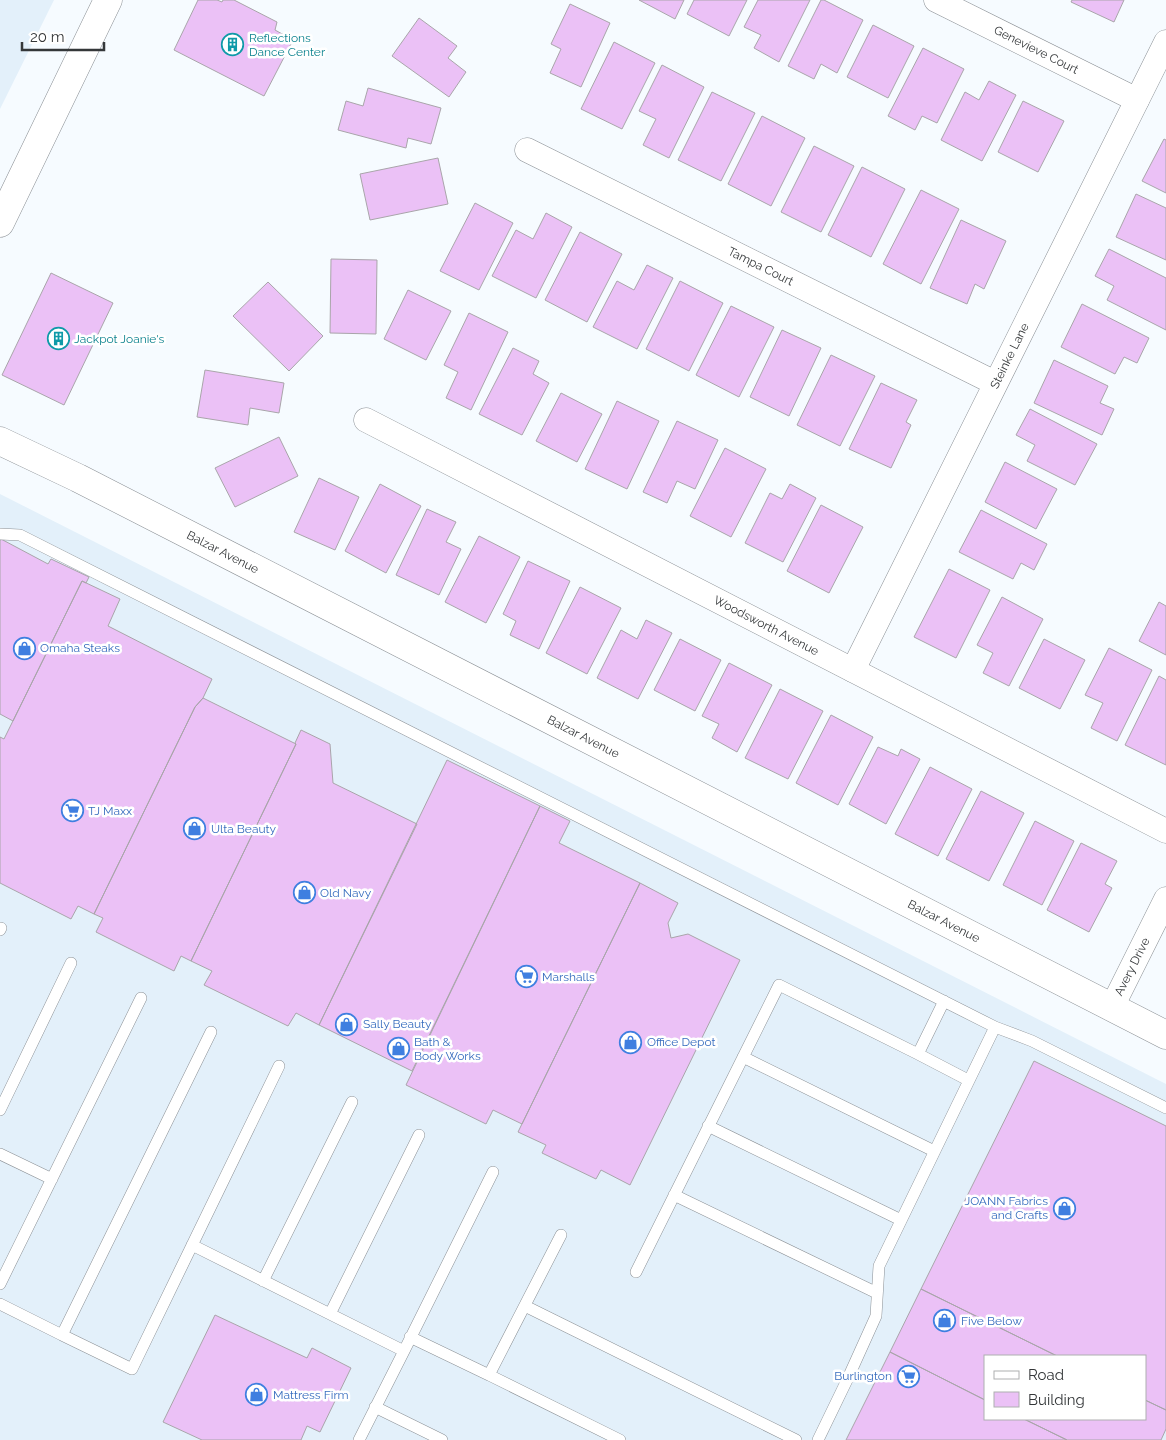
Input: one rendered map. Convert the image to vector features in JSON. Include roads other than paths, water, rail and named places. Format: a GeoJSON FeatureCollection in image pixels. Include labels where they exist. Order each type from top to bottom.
{"type":"FeatureCollection","features":[{"type":"Feature","properties":{"kind":"street"},"geometry":{"type":"LineString","coordinates":[[0,223],[108,0]]}},
{"type":"Feature","properties":{"kind":"street","name":"Genevieve Court"},"geometry":{"type":"LineString","coordinates":[[936,0],[1136,100]]}},
{"type":"Feature","properties":{"kind":"street","name":"Steinke Lane"},"geometry":{"type":"LineString","coordinates":[[853,670],[1166,42]]}},
{"type":"Feature","properties":{"kind":"street","name":"Tampa Court"},"geometry":{"type":"LineString","coordinates":[[527,150],[995,383]]}},
{"type":"Feature","properties":{"kind":"street","name":"Woodsworth Avenue"},"geometry":{"type":"LineString","coordinates":[[366,420],[1166,831]]}},
{"type":"Feature","properties":{"kind":"street","name":"Balzar Avenue"},"geometry":{"type":"LineString","coordinates":[[0,441],[78,478],[1166,1035]]}},
{"type":"Feature","properties":{"kind":"street","name":"Avery Drive"},"geometry":{"type":"LineString","coordinates":[[1112,1007],[1166,899]]}},
{"type":"Feature","properties":{"kind":"lane"},"geometry":{"type":"LineString","coordinates":[[0,534],[20,535],[995,1027],[1032,1041],[1166,1108]]}},
{"type":"Feature","properties":{"kind":"lane"},"geometry":{"type":"LineString","coordinates":[[0,1110],[71,963]]}},
{"type":"Feature","properties":{"kind":"lane"},"geometry":{"type":"LineString","coordinates":[[636,1272],[779,985],[968,1080]]}},
{"type":"Feature","properties":{"kind":"lane"},"geometry":{"type":"LineString","coordinates":[[0,1284],[141,998]]}},
{"type":"Feature","properties":{"kind":"lane"},"geometry":{"type":"LineString","coordinates":[[918,1054],[944,1001]]}},
{"type":"Feature","properties":{"kind":"lane"},"geometry":{"type":"LineString","coordinates":[[818,1440],[876,1316],[878,1266],[995,1027]]}},
{"type":"Feature","properties":{"kind":"lane"},"geometry":{"type":"LineString","coordinates":[[62,1334],[211,1032]]}},
{"type":"Feature","properties":{"kind":"lane"},"geometry":{"type":"LineString","coordinates":[[743,1057],[934,1151]]}},
{"type":"Feature","properties":{"kind":"lane"},"geometry":{"type":"LineString","coordinates":[[0,1304],[132,1369],[279,1066]]}},
{"type":"Feature","properties":{"kind":"lane"},"geometry":{"type":"LineString","coordinates":[[263,1281],[352,1102]]}},
{"type":"Feature","properties":{"kind":"lane"},"geometry":{"type":"LineString","coordinates":[[708,1126],[900,1220]]}},
{"type":"Feature","properties":{"kind":"lane"},"geometry":{"type":"LineString","coordinates":[[330,1314],[419,1135]]}},
{"type":"Feature","properties":{"kind":"lane"},"geometry":{"type":"LineString","coordinates":[[0,1154],[52,1179]]}},
{"type":"Feature","properties":{"kind":"lane"},"geometry":{"type":"LineString","coordinates":[[359,1440],[493,1172]]}},
{"type":"Feature","properties":{"kind":"lane"},"geometry":{"type":"LineString","coordinates":[[674,1195],[877,1293]]}},
{"type":"Feature","properties":{"kind":"lane"},"geometry":{"type":"LineString","coordinates":[[489,1375],[561,1235]]}},
{"type":"Feature","properties":{"kind":"lane"},"geometry":{"type":"LineString","coordinates":[[192,1245],[404,1351]]}},
{"type":"Feature","properties":{"kind":"lane"},"geometry":{"type":"LineString","coordinates":[[525,1306],[796,1440]]}},
{"type":"Feature","properties":{"kind":"lane"},"geometry":{"type":"LineString","coordinates":[[410,1337],[620,1440]]}},
{"type":"Feature","properties":{"kind":"lane"},"geometry":{"type":"LineString","coordinates":[[375,1407],[442,1440]]}},
{"type":"Feature","properties":{"kind":"place","name":"Reflections Dance Center"},"geometry":{"type":"Point","coordinates":[233,45]}},
{"type":"Feature","properties":{"kind":"place","name":"Jackpot Joanie's"},"geometry":{"type":"Point","coordinates":[58,339]}},
{"type":"Feature","properties":{"kind":"place","name":"Omaha Steaks"},"geometry":{"type":"Point","coordinates":[24,648]}},
{"type":"Feature","properties":{"kind":"place","name":"TJ Maxx"},"geometry":{"type":"Point","coordinates":[72,811]}},
{"type":"Feature","properties":{"kind":"place","name":"Ulta Beauty"},"geometry":{"type":"Point","coordinates":[195,829]}},
{"type":"Feature","properties":{"kind":"place","name":"Old Navy"},"geometry":{"type":"Point","coordinates":[304,893]}},
{"type":"Feature","properties":{"kind":"place","name":"Marshalls"},"geometry":{"type":"Point","coordinates":[526,977]}},
{"type":"Feature","properties":{"kind":"place","name":"Sally Beauty"},"geometry":{"type":"Point","coordinates":[347,1024]}},
{"type":"Feature","properties":{"kind":"place","name":"Office Depot"},"geometry":{"type":"Point","coordinates":[631,1042]}},
{"type":"Feature","properties":{"kind":"place","name":"Bath & Body Works"},"geometry":{"type":"Point","coordinates":[398,1049]}},
{"type":"Feature","properties":{"kind":"place","name":"JOANN Fabrics and Crafts"},"geometry":{"type":"Point","coordinates":[1064,1208]}},
{"type":"Feature","properties":{"kind":"place","name":"Five Below"},"geometry":{"type":"Point","coordinates":[945,1321]}},
{"type":"Feature","properties":{"kind":"place","name":"Burlington"},"geometry":{"type":"Point","coordinates":[908,1376]}},
{"type":"Feature","properties":{"kind":"place","name":"Mattress Firm"},"geometry":{"type":"Point","coordinates":[257,1395]}}]}
